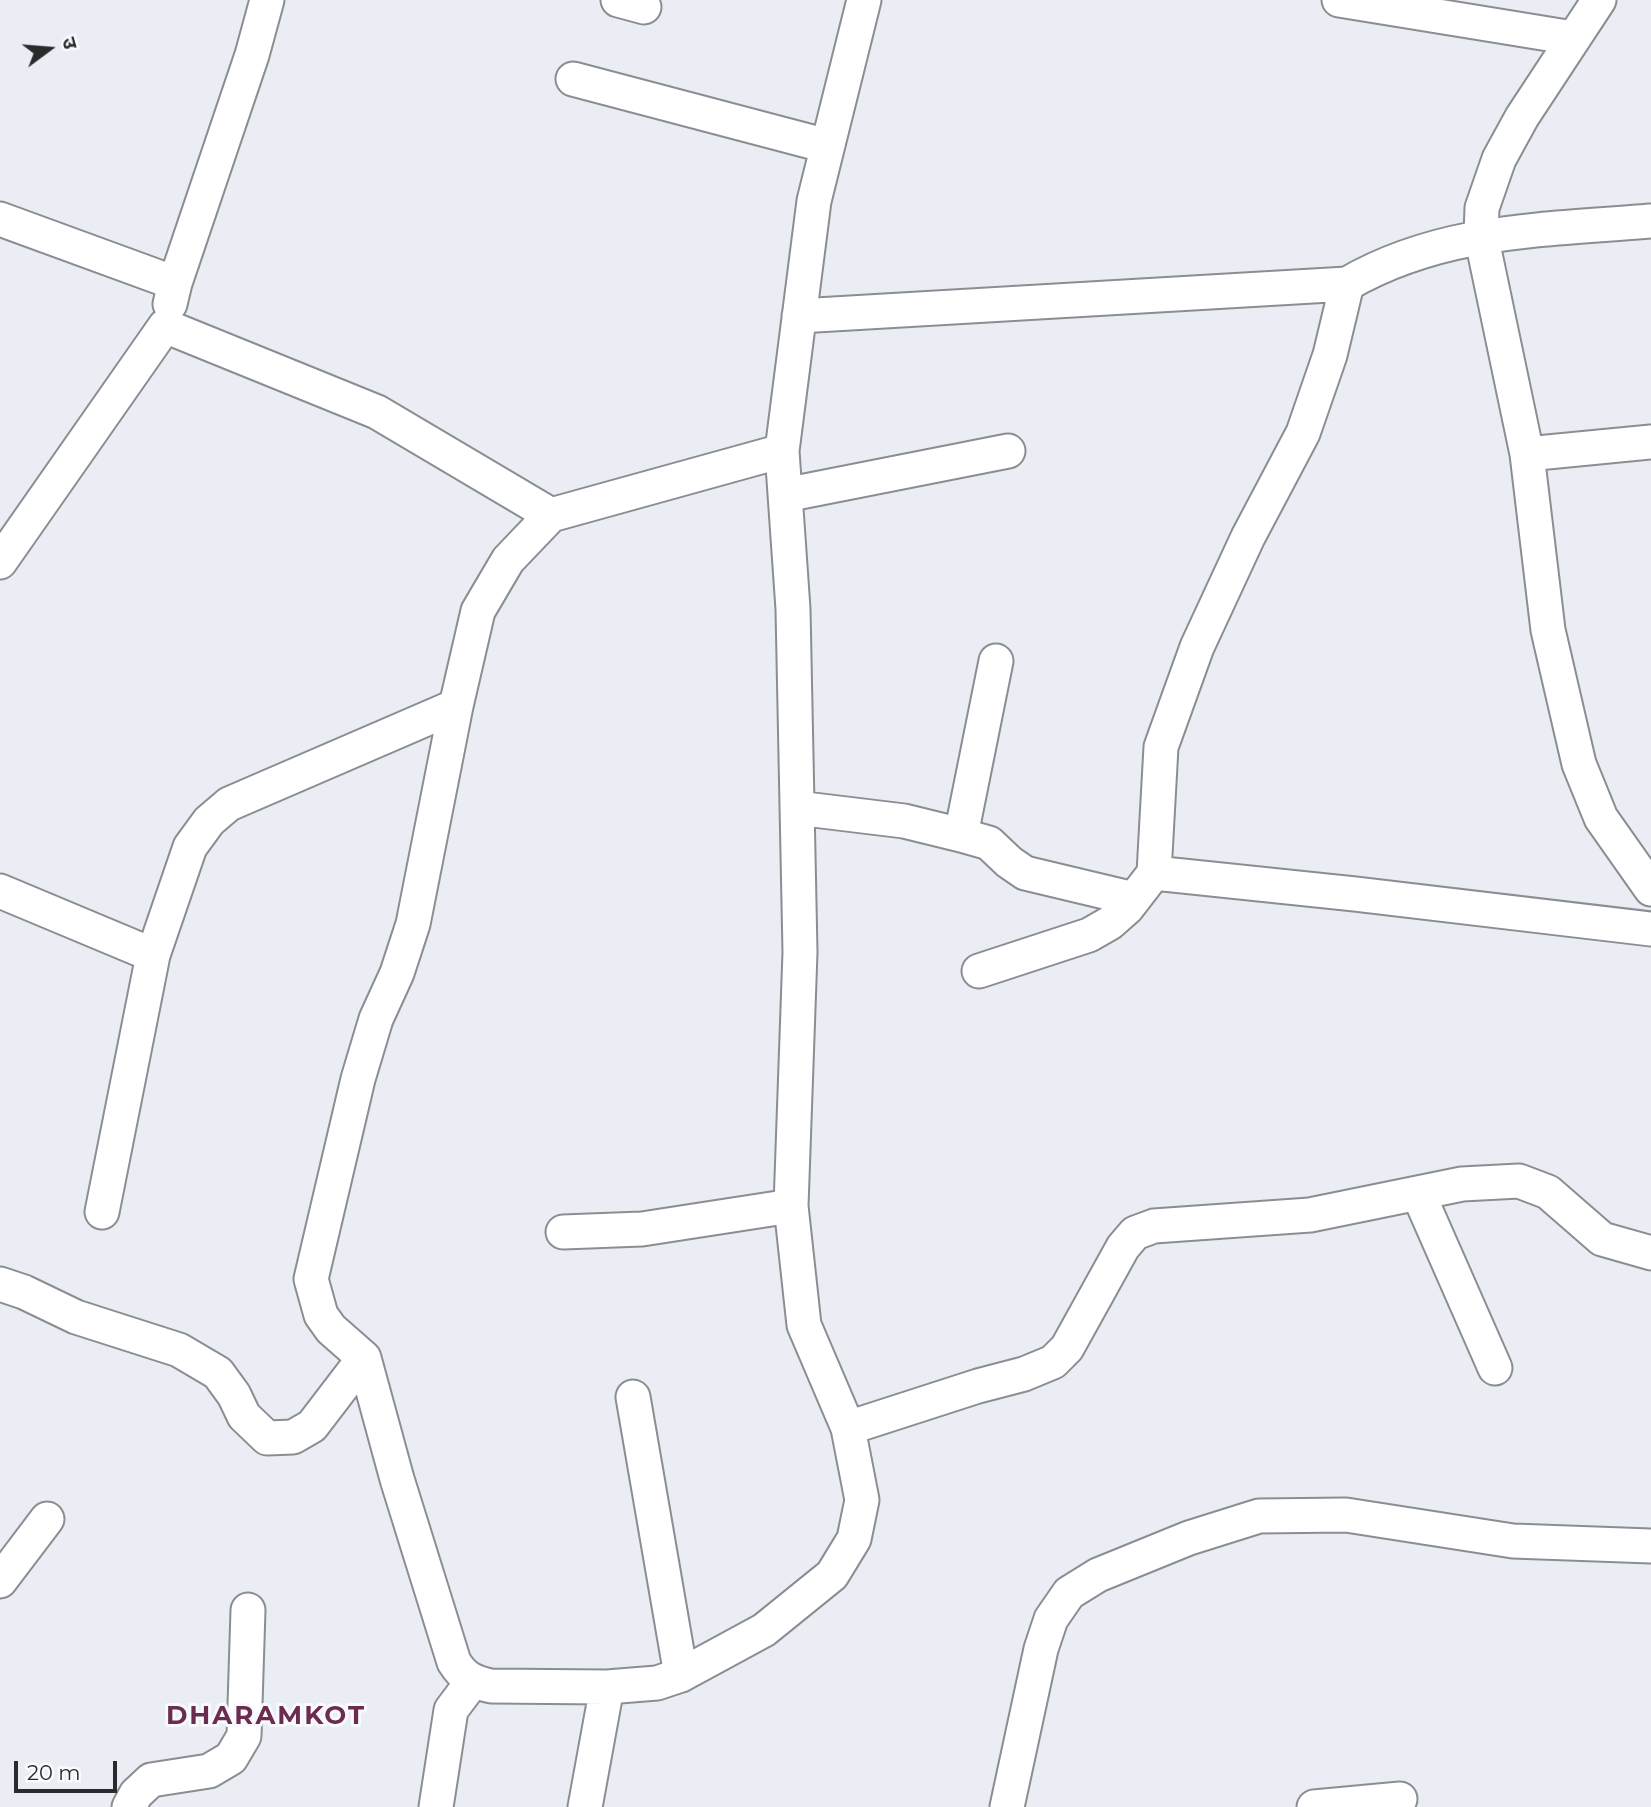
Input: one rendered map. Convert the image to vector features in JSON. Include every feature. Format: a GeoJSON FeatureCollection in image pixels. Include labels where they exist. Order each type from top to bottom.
{"type":"FeatureCollection","features":[{"type":"Feature","properties":{"kind":"street"},"geometry":{"type":"LineString","coordinates":[[0,562],[165,327],[175,283],[253,55],[267,0]]}},
{"type":"Feature","properties":{"kind":"street"},"geometry":{"type":"LineString","coordinates":[[782,451],[551,515],[508,561],[478,611],[456,706],[413,924],[397,973],[376,1019],[358,1079],[312,1279],[321,1315],[331,1329],[364,1358],[397,1479],[453,1662],[472,1682],[491,1686],[607,1687],[657,1683],[681,1675],[764,1630],[832,1575],[854,1539],[862,1500],[848,1428],[804,1325],[791,1206],[800,952],[793,609],[782,451],[814,201],[864,0]]}},
{"type":"Feature","properties":{"kind":"street"},"geometry":{"type":"LineString","coordinates":[[1339,0],[1573,38]]}},
{"type":"Feature","properties":{"kind":"street"},"geometry":{"type":"LineString","coordinates":[[1599,0],[1522,117],[1499,159],[1482,208],[1481,235],[1527,454],[1548,631],[1580,764],[1601,818],[1651,889]]}},
{"type":"Feature","properties":{"kind":"street"},"geometry":{"type":"LineString","coordinates":[[573,79],[828,146]]}},
{"type":"Feature","properties":{"kind":"street"},"geometry":{"type":"LineString","coordinates":[[0,219],[175,283]]}},
{"type":"Feature","properties":{"kind":"street"},"geometry":{"type":"LineString","coordinates":[[799,316],[1347,284],[1377,266],[1409,254],[1481,235],[1651,220]]}},
{"type":"Feature","properties":{"kind":"street"},"geometry":{"type":"LineString","coordinates":[[979,971],[1088,935],[1110,923],[1127,908],[1144,886],[1161,747],[1197,647],[1248,537],[1303,433],[1330,355],[1347,284]]}},
{"type":"Feature","properties":{"kind":"street"},"geometry":{"type":"LineString","coordinates":[[165,327],[377,412],[551,515]]}},
{"type":"Feature","properties":{"kind":"street"},"geometry":{"type":"LineString","coordinates":[[1527,454],[1651,442]]}},
{"type":"Feature","properties":{"kind":"street"},"geometry":{"type":"LineString","coordinates":[[785,495],[1008,451]]}},
{"type":"Feature","properties":{"kind":"street"},"geometry":{"type":"LineString","coordinates":[[961,835],[996,661]]}},
{"type":"Feature","properties":{"kind":"street"},"geometry":{"type":"LineString","coordinates":[[103,1212],[153,955],[190,847],[209,821],[229,804],[456,706]]}},
{"type":"Feature","properties":{"kind":"street"},"geometry":{"type":"LineString","coordinates":[[797,808],[904,821],[989,843],[1024,873],[1144,886],[1355,894],[1651,929]]}},
{"type":"Feature","properties":{"kind":"street"},"geometry":{"type":"LineString","coordinates":[[0,891],[153,955]]}},
{"type":"Feature","properties":{"kind":"street"},"geometry":{"type":"LineString","coordinates":[[848,1428],[1024,1374],[1054,1362],[1067,1348],[1123,1247],[1135,1233],[1154,1226],[1310,1215],[1462,1184],[1519,1181],[1548,1192],[1602,1238],[1651,1253]]}},
{"type":"Feature","properties":{"kind":"street"},"geometry":{"type":"LineString","coordinates":[[1418,1193],[1495,1368]]}},
{"type":"Feature","properties":{"kind":"street"},"geometry":{"type":"LineString","coordinates":[[563,1232],[642,1229],[791,1206]]}},
{"type":"Feature","properties":{"kind":"street"},"geometry":{"type":"LineString","coordinates":[[0,1284],[76,1317],[179,1350],[218,1373],[227,1383],[244,1416],[267,1438],[293,1437],[312,1426],[364,1358]]}},
{"type":"Feature","properties":{"kind":"street"},"geometry":{"type":"LineString","coordinates":[[632,1397],[681,1675]]}},
{"type":"Feature","properties":{"kind":"street"},"geometry":{"type":"LineString","coordinates":[[1007,1807],[1041,1648],[1051,1619],[1069,1593],[1109,1570],[1189,1538],[1259,1516],[1346,1515],[1513,1541],[1651,1546]]}},
{"type":"Feature","properties":{"kind":"street"},"geometry":{"type":"LineString","coordinates":[[0,1581],[47,1519]]}},
{"type":"Feature","properties":{"kind":"street"},"geometry":{"type":"LineString","coordinates":[[129,1807],[136,1794],[151,1780],[209,1771],[231,1758],[244,1736],[248,1610]]}},
{"type":"Feature","properties":{"kind":"street"},"geometry":{"type":"LineString","coordinates":[[436,1807],[451,1710],[472,1682]]}},
{"type":"Feature","properties":{"kind":"street"},"geometry":{"type":"LineString","coordinates":[[585,1807],[607,1687]]}},
{"type":"Feature","properties":{"kind":"street"},"geometry":{"type":"LineString","coordinates":[[1314,1807],[1400,1799]]}},
{"type":"Feature","properties":{"kind":"district","name":"DHARAMKOT"},"geometry":{"type":"Point","coordinates":[266,1716]}}]}
